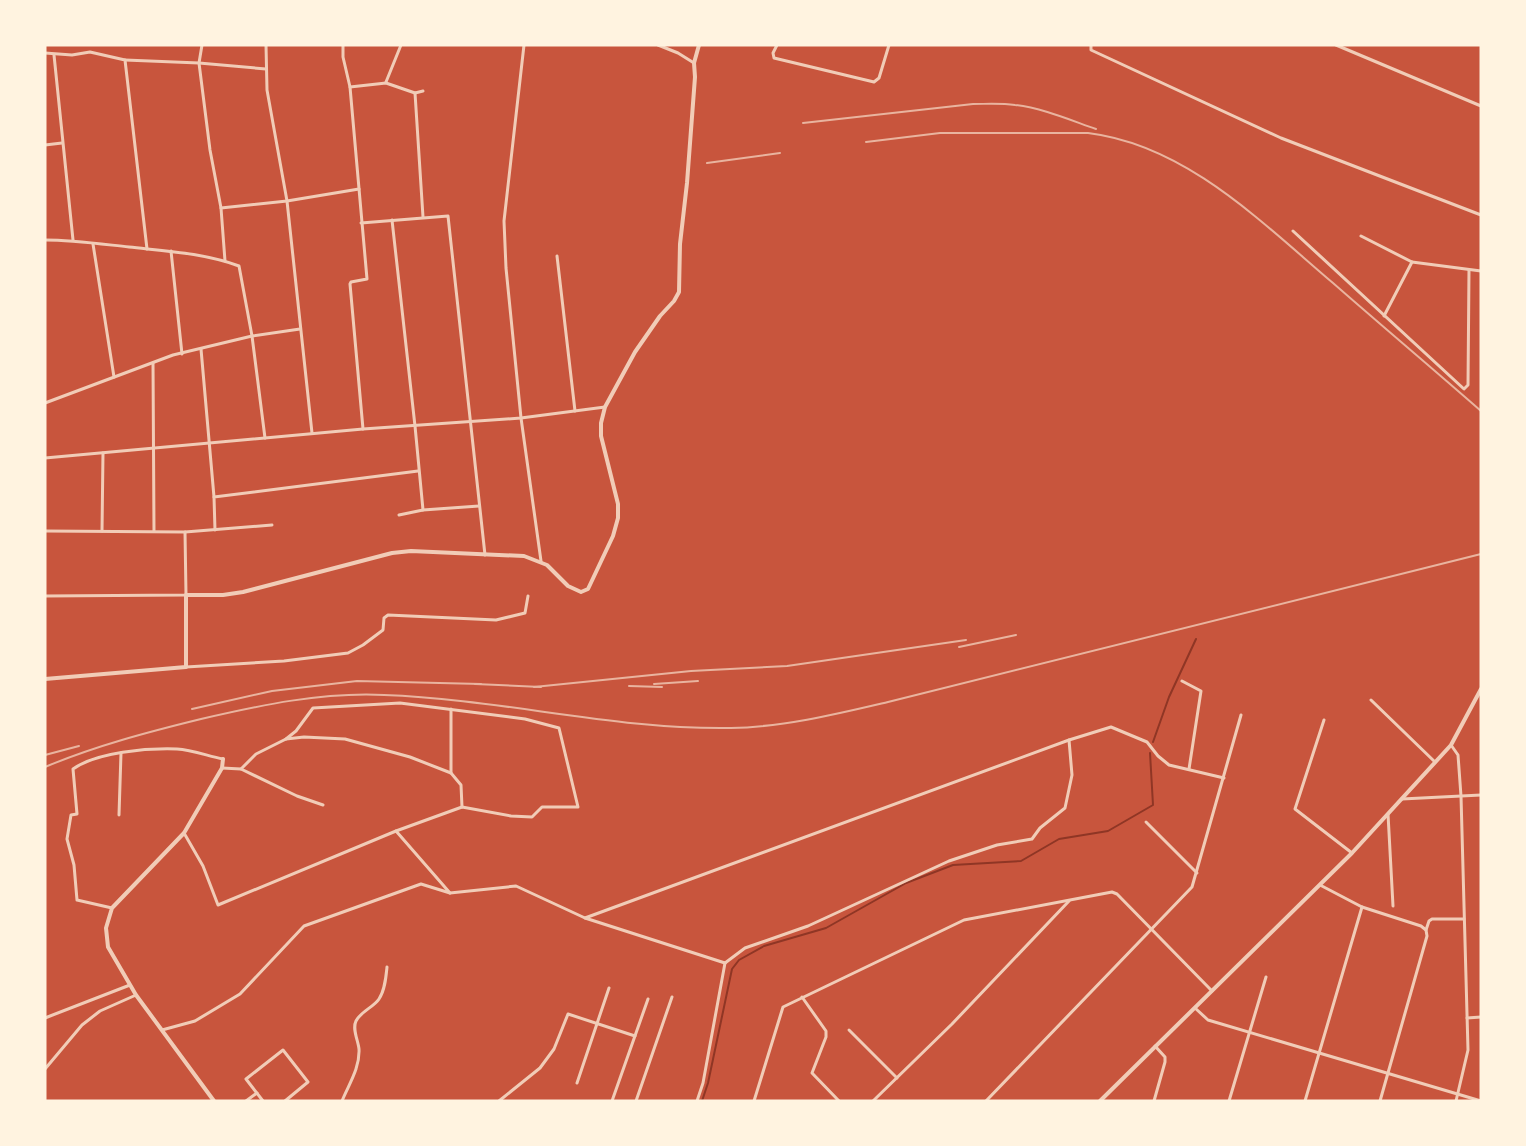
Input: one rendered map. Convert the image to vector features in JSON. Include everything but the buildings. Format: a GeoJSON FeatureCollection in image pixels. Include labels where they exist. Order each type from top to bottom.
{"type":"FeatureCollection","features":[{"type":"Feature","properties":{"kind":"street"},"geometry":{"type":"LineString","coordinates":[[90,52],[91,45]]}},
{"type":"Feature","properties":{"kind":"street"},"geometry":{"type":"LineString","coordinates":[[202,45],[199,63],[210,150],[221,208],[225,261]]}},
{"type":"Feature","properties":{"kind":"street"},"geometry":{"type":"LineString","coordinates":[[266,45],[267,90],[286,201],[312,433]]}},
{"type":"Feature","properties":{"kind":"street"},"geometry":{"type":"LineString","coordinates":[[344,45],[343,57],[350,87],[367,279],[350,284],[363,429]]}},
{"type":"Feature","properties":{"kind":"street"},"geometry":{"type":"LineString","coordinates":[[386,83],[401,45]]}},
{"type":"Feature","properties":{"kind":"street"},"geometry":{"type":"LineString","coordinates":[[524,45],[504,221],[506,268],[521,418],[541,561]]}},
{"type":"Feature","properties":{"kind":"street"},"geometry":{"type":"LineString","coordinates":[[658,45],[694,63]]}},
{"type":"Feature","properties":{"kind":"street"},"geometry":{"type":"LineString","coordinates":[[45,596],[224,595],[392,553],[411,552],[519,555],[541,561],[577,591],[584,592],[588,589],[618,522],[618,504],[601,436],[605,407],[635,352],[679,292],[680,244],[687,183],[695,77],[694,63],[699,45]]}},
{"type":"Feature","properties":{"kind":"street"},"geometry":{"type":"LineString","coordinates":[[777,45],[773,53],[774,58],[874,82],[879,78],[889,45]]}},
{"type":"Feature","properties":{"kind":"street"},"geometry":{"type":"LineString","coordinates":[[1091,45],[1091,50],[1281,138],[1481,215]]}},
{"type":"Feature","properties":{"kind":"street"},"geometry":{"type":"LineString","coordinates":[[1336,45],[1481,106]]}},
{"type":"Feature","properties":{"kind":"street"},"geometry":{"type":"LineString","coordinates":[[45,53],[72,56],[90,52],[125,60],[266,69]]}},
{"type":"Feature","properties":{"kind":"street"},"geometry":{"type":"LineString","coordinates":[[54,55],[73,240]]}},
{"type":"Feature","properties":{"kind":"street"},"geometry":{"type":"LineString","coordinates":[[125,60],[147,249]]}},
{"type":"Feature","properties":{"kind":"street"},"geometry":{"type":"LineString","coordinates":[[350,87],[386,83],[415,93],[423,92]]}},
{"type":"Feature","properties":{"kind":"street"},"geometry":{"type":"LineString","coordinates":[[415,93],[423,218]]}},
{"type":"Feature","properties":{"kind":"street"},"geometry":{"type":"LineString","coordinates":[[45,145],[62,143]]}},
{"type":"Feature","properties":{"kind":"street"},"geometry":{"type":"LineString","coordinates":[[221,208],[286,201],[359,189]]}},
{"type":"Feature","properties":{"kind":"street"},"geometry":{"type":"LineString","coordinates":[[361,223],[448,216],[485,555]]}},
{"type":"Feature","properties":{"kind":"street"},"geometry":{"type":"LineString","coordinates":[[392,219],[416,426],[423,510]]}},
{"type":"Feature","properties":{"kind":"street"},"geometry":{"type":"LineString","coordinates":[[1293,231],[1461,387],[1466,388],[1468,385],[1469,270]]}},
{"type":"Feature","properties":{"kind":"street"},"geometry":{"type":"LineString","coordinates":[[1361,236],[1412,262],[1481,271]]}},
{"type":"Feature","properties":{"kind":"street"},"geometry":{"type":"LineString","coordinates":[[45,240],[73,240],[171,251],[225,261],[239,266],[252,336],[265,438]]}},
{"type":"Feature","properties":{"kind":"street"},"geometry":{"type":"LineString","coordinates":[[93,243],[114,377]]}},
{"type":"Feature","properties":{"kind":"street"},"geometry":{"type":"LineString","coordinates":[[171,251],[182,354]]}},
{"type":"Feature","properties":{"kind":"street"},"geometry":{"type":"LineString","coordinates":[[557,256],[574,411]]}},
{"type":"Feature","properties":{"kind":"street"},"geometry":{"type":"LineString","coordinates":[[1384,316],[1412,262]]}},
{"type":"Feature","properties":{"kind":"street"},"geometry":{"type":"LineString","coordinates":[[45,403],[182,354],[252,336],[300,329]]}},
{"type":"Feature","properties":{"kind":"street"},"geometry":{"type":"LineString","coordinates":[[201,349],[215,530]]}},
{"type":"Feature","properties":{"kind":"street"},"geometry":{"type":"LineString","coordinates":[[153,363],[154,531]]}},
{"type":"Feature","properties":{"kind":"street"},"geometry":{"type":"LineString","coordinates":[[45,458],[312,433],[521,418],[605,407]]}},
{"type":"Feature","properties":{"kind":"street"},"geometry":{"type":"LineString","coordinates":[[102,531],[103,453]]}},
{"type":"Feature","properties":{"kind":"street"},"geometry":{"type":"LineString","coordinates":[[214,497],[418,471]]}},
{"type":"Feature","properties":{"kind":"street"},"geometry":{"type":"LineString","coordinates":[[399,515],[423,510],[479,507]]}},
{"type":"Feature","properties":{"kind":"street"},"geometry":{"type":"LineString","coordinates":[[45,531],[185,532],[272,525]]}},
{"type":"Feature","properties":{"kind":"street"},"geometry":{"type":"LineString","coordinates":[[185,532],[186,667]]}},
{"type":"Feature","properties":{"kind":"street"},"geometry":{"type":"LineString","coordinates":[[45,679],[284,661],[348,653],[383,630],[384,618],[388,615],[496,620],[525,613],[528,596]]}},
{"type":"Feature","properties":{"kind":"street"},"geometry":{"type":"LineString","coordinates":[[1182,681],[1201,691],[1189,769]]}},
{"type":"Feature","properties":{"kind":"street"},"geometry":{"type":"LineString","coordinates":[[1100,1101],[1352,853],[1451,745],[1481,689]]}},
{"type":"Feature","properties":{"kind":"street"},"geometry":{"type":"LineString","coordinates":[[1371,700],[1435,762]]}},
{"type":"Feature","properties":{"kind":"street"},"geometry":{"type":"LineString","coordinates":[[184,833],[203,866],[218,906],[396,831],[462,807],[511,816],[532,817],[542,807],[578,807],[559,728],[525,719],[400,703],[313,708],[296,731],[256,754],[241,769]]}},
{"type":"Feature","properties":{"kind":"street"},"geometry":{"type":"LineString","coordinates":[[451,709],[451,773]]}},
{"type":"Feature","properties":{"kind":"street"},"geometry":{"type":"LineString","coordinates":[[986,1101],[1190,891],[1241,715]]}},
{"type":"Feature","properties":{"kind":"street"},"geometry":{"type":"LineString","coordinates":[[1324,720],[1295,809],[1352,853]]}},
{"type":"Feature","properties":{"kind":"street"},"geometry":{"type":"LineString","coordinates":[[585,918],[1069,740],[1111,727],[1147,742],[1169,765],[1224,778]]}},
{"type":"Feature","properties":{"kind":"street"},"geometry":{"type":"LineString","coordinates":[[285,738],[304,736],[345,739],[410,757],[451,773],[461,785],[462,807]]}},
{"type":"Feature","properties":{"kind":"street"},"geometry":{"type":"LineString","coordinates":[[697,1101],[703,1083],[725,963],[745,948],[808,926],[949,861],[997,845],[1032,839],[1040,828],[1063,812],[1065,808],[1072,775],[1069,740]]}},
{"type":"Feature","properties":{"kind":"street"},"geometry":{"type":"LineString","coordinates":[[1451,745],[1458,754],[1461,795],[1468,1050],[1456,1101]]}},
{"type":"Feature","properties":{"kind":"street"},"geometry":{"type":"LineString","coordinates":[[112,908],[77,900],[74,865],[67,838],[71,815],[77,814],[73,770],[83,762],[121,753],[178,749],[223,759],[222,768],[184,833],[112,908],[105,938],[129,985],[214,1101]]}},
{"type":"Feature","properties":{"kind":"street"},"geometry":{"type":"LineString","coordinates":[[119,815],[121,753]]}},
{"type":"Feature","properties":{"kind":"street"},"geometry":{"type":"LineString","coordinates":[[222,768],[241,769],[297,796],[323,805]]}},
{"type":"Feature","properties":{"kind":"street"},"geometry":{"type":"LineString","coordinates":[[1401,799],[1481,795]]}},
{"type":"Feature","properties":{"kind":"street"},"geometry":{"type":"LineString","coordinates":[[1388,814],[1393,906]]}},
{"type":"Feature","properties":{"kind":"street"},"geometry":{"type":"LineString","coordinates":[[1146,822],[1197,873]]}},
{"type":"Feature","properties":{"kind":"street"},"geometry":{"type":"LineString","coordinates":[[396,831],[450,893]]}},
{"type":"Feature","properties":{"kind":"street"},"geometry":{"type":"LineString","coordinates":[[162,1030],[195,1021],[240,994],[304,926],[421,884],[450,893],[516,886],[585,918],[725,963]]}},
{"type":"Feature","properties":{"kind":"street"},"geometry":{"type":"LineString","coordinates":[[1318,885],[1362,907],[1421,926],[1426,930]]}},
{"type":"Feature","properties":{"kind":"street"},"geometry":{"type":"LineString","coordinates":[[754,1101],[783,1007],[964,920],[1112,892],[1117,894],[1212,991]]}},
{"type":"Feature","properties":{"kind":"street"},"geometry":{"type":"LineString","coordinates":[[873,1101],[952,1024],[1071,900]]}},
{"type":"Feature","properties":{"kind":"street"},"geometry":{"type":"LineString","coordinates":[[1305,1101],[1362,907]]}},
{"type":"Feature","properties":{"kind":"street"},"geometry":{"type":"LineString","coordinates":[[1380,1101],[1427,936],[1429,921],[1432,919],[1464,919]]}},
{"type":"Feature","properties":{"kind":"street"},"geometry":{"type":"LineString","coordinates":[[342,1101],[357,1070],[359,1049],[356,1022],[379,999],[386,979],[387,967]]}},
{"type":"Feature","properties":{"kind":"street"},"geometry":{"type":"LineString","coordinates":[[1229,1101],[1266,977]]}},
{"type":"Feature","properties":{"kind":"street"},"geometry":{"type":"LineString","coordinates":[[45,1018],[129,985]]}},
{"type":"Feature","properties":{"kind":"street"},"geometry":{"type":"LineString","coordinates":[[577,1083],[609,988]]}},
{"type":"Feature","properties":{"kind":"street"},"geometry":{"type":"LineString","coordinates":[[45,1069],[82,1025],[100,1011],[136,995]]}},
{"type":"Feature","properties":{"kind":"street"},"geometry":{"type":"LineString","coordinates":[[636,1101],[672,997]]}},
{"type":"Feature","properties":{"kind":"street"},"geometry":{"type":"LineString","coordinates":[[802,997],[826,1031],[826,1038],[812,1073],[839,1101]]}},
{"type":"Feature","properties":{"kind":"street"},"geometry":{"type":"LineString","coordinates":[[612,1101],[648,999]]}},
{"type":"Feature","properties":{"kind":"street"},"geometry":{"type":"LineString","coordinates":[[1195,1008],[1208,1020],[1481,1101]]}},
{"type":"Feature","properties":{"kind":"street"},"geometry":{"type":"LineString","coordinates":[[499,1101],[540,1068],[554,1049],[568,1014],[635,1036]]}},
{"type":"Feature","properties":{"kind":"street"},"geometry":{"type":"LineString","coordinates":[[1467,1018],[1481,1017]]}},
{"type":"Feature","properties":{"kind":"street"},"geometry":{"type":"LineString","coordinates":[[849,1030],[897,1078]]}},
{"type":"Feature","properties":{"kind":"street"},"geometry":{"type":"LineString","coordinates":[[1154,1101],[1165,1062],[1165,1058],[1155,1046]]}},
{"type":"Feature","properties":{"kind":"street"},"geometry":{"type":"LineString","coordinates":[[263,1101],[246,1079],[283,1050],[308,1082],[285,1101]]}},
{"type":"Feature","properties":{"kind":"street"},"geometry":{"type":"LineString","coordinates":[[246,1101],[257,1093]]}},
{"type":"Feature","properties":{"kind":"waterway"},"geometry":{"type":"LineString","coordinates":[[1153,742],[1169,697],[1196,639]]}},
{"type":"Feature","properties":{"kind":"waterway"},"geometry":{"type":"LineString","coordinates":[[702,1101],[708,1083],[732,969],[739,960],[764,946],[826,928],[906,883],[953,865],[1021,861],[1059,839],[1108,831],[1153,805],[1150,753]]}},
{"type":"Feature","properties":{"kind":"railway"},"geometry":{"type":"LineString","coordinates":[[803,123],[973,104],[999,104],[1035,109],[1096,129]]}},
{"type":"Feature","properties":{"kind":"railway"},"geometry":{"type":"LineString","coordinates":[[866,142],[940,133],[1088,133],[1124,140],[1158,153],[1190,170],[1250,212],[1481,411]]}},
{"type":"Feature","properties":{"kind":"railway"},"geometry":{"type":"LineString","coordinates":[[707,163],[780,153]]}},
{"type":"Feature","properties":{"kind":"railway"},"geometry":{"type":"LineString","coordinates":[[45,767],[83,752],[201,719],[269,704],[338,696],[384,695],[428,698],[644,724],[688,727],[731,728],[791,722],[888,702],[1481,554]]}},
{"type":"Feature","properties":{"kind":"railway"},"geometry":{"type":"LineString","coordinates":[[959,647],[1016,635]]}},
{"type":"Feature","properties":{"kind":"railway"},"geometry":{"type":"LineString","coordinates":[[534,687],[691,671],[787,666],[966,640]]}},
{"type":"Feature","properties":{"kind":"railway"},"geometry":{"type":"LineString","coordinates":[[192,709],[272,691],[357,681],[481,684]]}},
{"type":"Feature","properties":{"kind":"railway"},"geometry":{"type":"LineString","coordinates":[[654,684],[698,681]]}},
{"type":"Feature","properties":{"kind":"railway"},"geometry":{"type":"LineString","coordinates":[[475,684],[541,687]]}},
{"type":"Feature","properties":{"kind":"railway"},"geometry":{"type":"LineString","coordinates":[[629,686],[662,687]]}},
{"type":"Feature","properties":{"kind":"railway"},"geometry":{"type":"LineString","coordinates":[[45,755],[79,746]]}}]}
